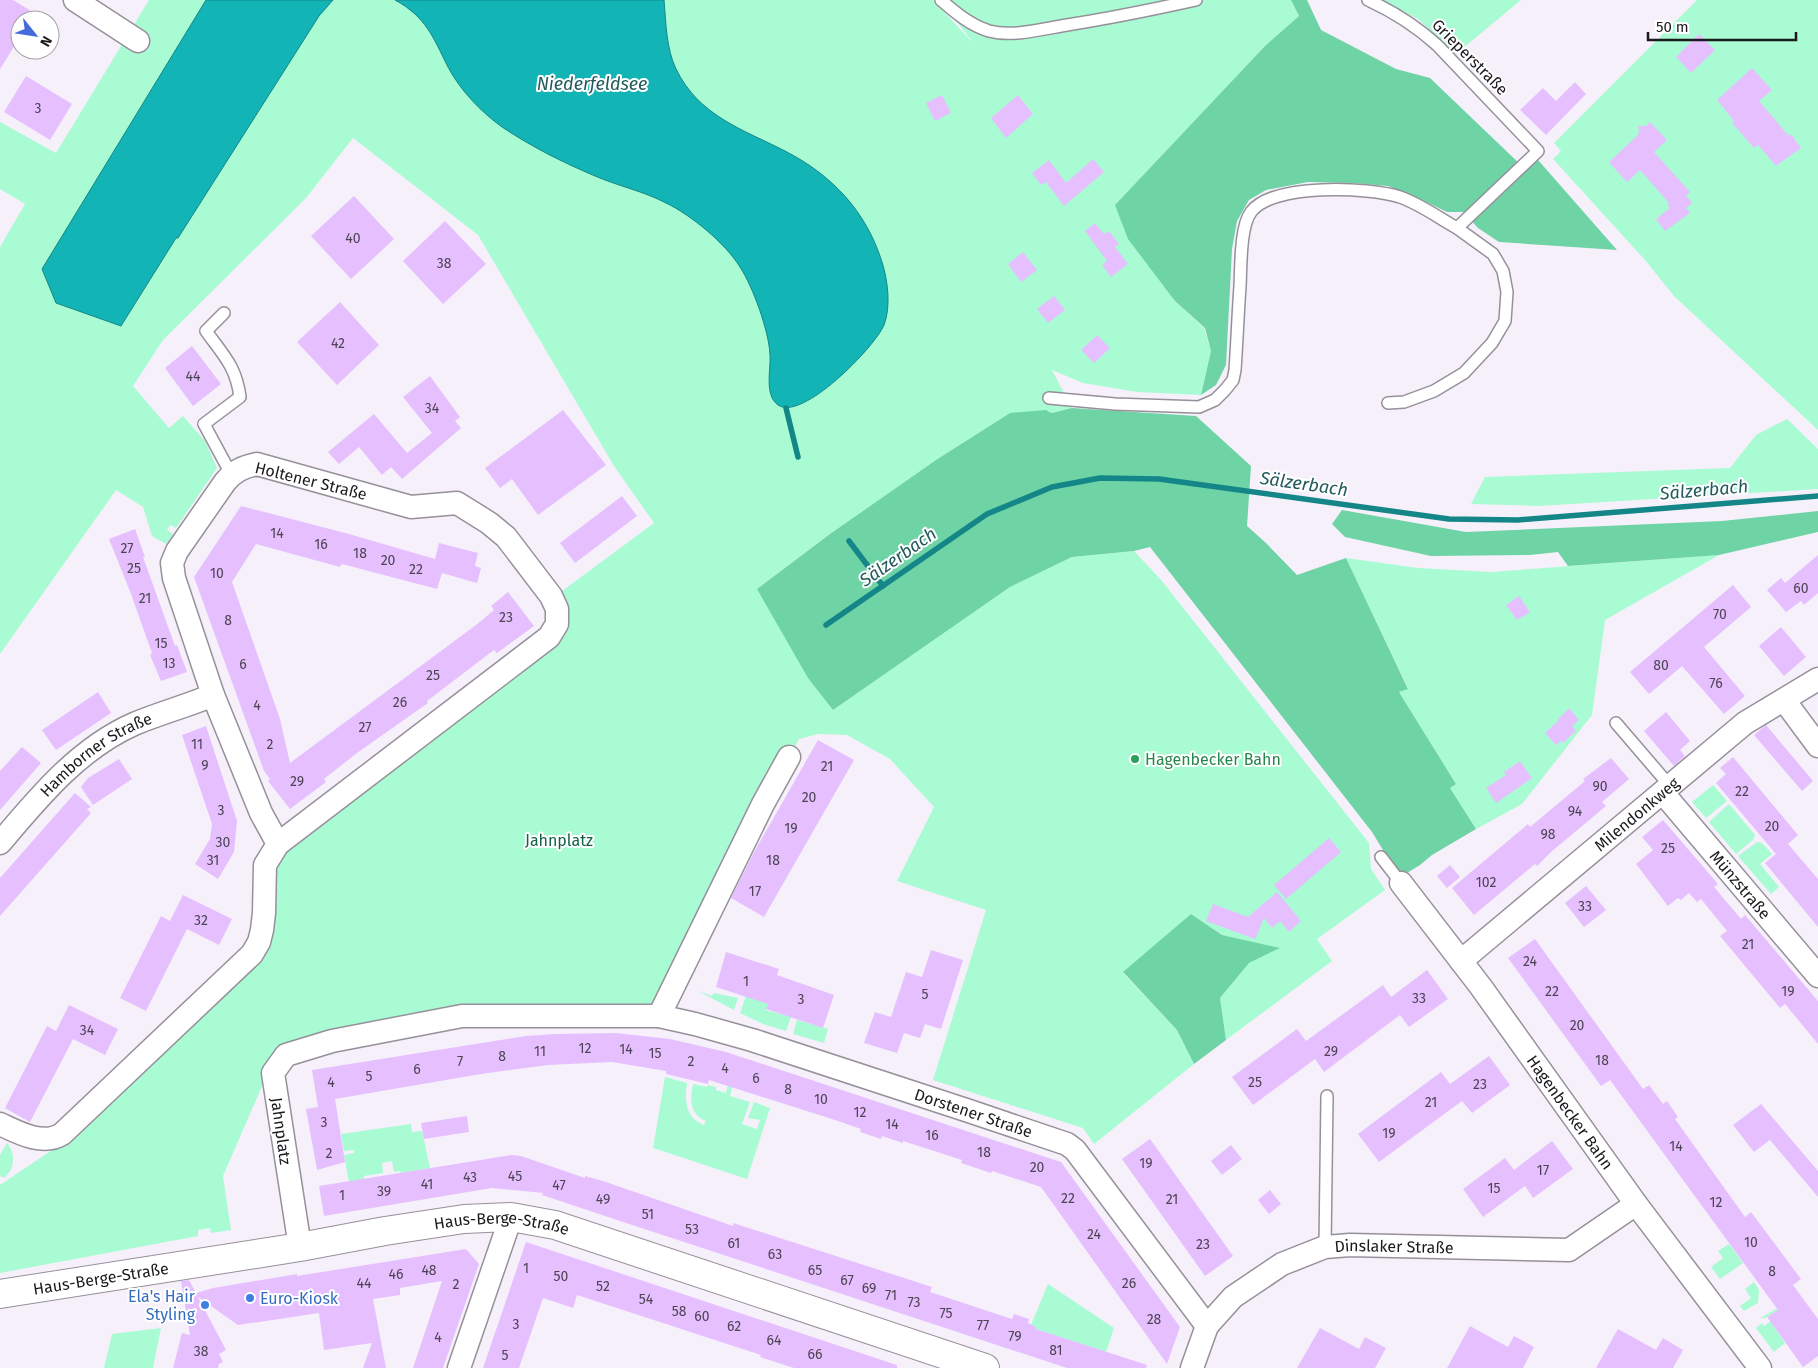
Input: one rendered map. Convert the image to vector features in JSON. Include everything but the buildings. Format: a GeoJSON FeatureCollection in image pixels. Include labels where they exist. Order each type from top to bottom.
{"type":"FeatureCollection","features":[{"type":"Feature","properties":{"kind":"main road","name":"Haus-Berge-Straße"},"geometry":{"type":"LineString","coordinates":[[0,1294],[464,1219],[511,1217],[533,1220],[562,1228],[947,1362],[985,1368]]}},
{"type":"Feature","properties":{"kind":"street"},"geometry":{"type":"LineString","coordinates":[[74,0],[138,41]]}},
{"type":"Feature","properties":{"kind":"street","name":"Holtener Straße"},"geometry":{"type":"LineString","coordinates":[[257,464],[411,507],[457,503],[489,523],[506,537],[551,596],[558,609],[557,624],[549,637],[278,844],[261,814],[213,695],[174,578],[172,563],[177,551],[231,474],[243,467],[257,464]]}},
{"type":"Feature","properties":{"kind":"street","name":"Milendonkweg"},"geometry":{"type":"LineString","coordinates":[[1461,961],[1746,723],[1818,679]]}},
{"type":"Feature","properties":{"kind":"street","name":"Hamborner Straße"},"geometry":{"type":"LineString","coordinates":[[0,843],[58,778],[77,760],[102,742],[133,724],[213,695]]}},
{"type":"Feature","properties":{"kind":"street"},"geometry":{"type":"LineString","coordinates":[[1784,700],[1818,746]]}},
{"type":"Feature","properties":{"kind":"street"},"geometry":{"type":"LineString","coordinates":[[659,1016],[763,804],[789,757]]}},
{"type":"Feature","properties":{"kind":"street","name":"Münzstraße"},"geometry":{"type":"LineString","coordinates":[[1667,790],[1818,976]]}},
{"type":"Feature","properties":{"kind":"street"},"geometry":{"type":"LineString","coordinates":[[0,1124],[26,1135],[44,1139],[54,1139],[62,1134],[252,954],[259,942],[262,930],[265,865],[278,844]]}},
{"type":"Feature","properties":{"kind":"street","name":"Hagenbecker Bahn"},"geometry":{"type":"LineString","coordinates":[[1401,883],[1461,961],[1636,1204],[1760,1368]]}},
{"type":"Feature","properties":{"kind":"street","name":"Jahnplatz"},"geometry":{"type":"LineString","coordinates":[[300,1247],[273,1073],[286,1055],[332,1041],[462,1016],[659,1016]]}},
{"type":"Feature","properties":{"kind":"street","name":"Dorstener Straße"},"geometry":{"type":"LineString","coordinates":[[659,1016],[752,1040],[942,1101],[1067,1144],[1075,1150],[1207,1326]]}},
{"type":"Feature","properties":{"kind":"street","name":"Dinslaker Straße"},"geometry":{"type":"LineString","coordinates":[[1192,1368],[1207,1326],[1233,1297],[1282,1264],[1325,1248],[1380,1246],[1569,1250],[1636,1204]]}},
{"type":"Feature","properties":{"kind":"street"},"geometry":{"type":"LineString","coordinates":[[459,1368],[511,1217]]}},
{"type":"Feature","properties":{"kind":"lane"},"geometry":{"type":"LineString","coordinates":[[941,0],[962,19],[989,31],[1000,33],[1091,21],[1196,0]]}},
{"type":"Feature","properties":{"kind":"lane","name":"Grieperstraße"},"geometry":{"type":"LineString","coordinates":[[1368,0],[1420,29],[1538,151],[1457,228]]}},
{"type":"Feature","properties":{"kind":"lane"},"geometry":{"type":"LineString","coordinates":[[1048,398],[1115,404],[1199,407],[1215,400],[1233,380],[1235,370],[1243,234],[1250,212],[1262,201],[1282,194],[1320,190],[1374,192],[1401,198],[1457,228],[1493,254],[1503,271],[1507,292],[1505,321],[1492,343],[1464,373],[1434,391],[1404,402],[1388,403]]}},
{"type":"Feature","properties":{"kind":"lane"},"geometry":{"type":"LineString","coordinates":[[224,313],[206,331],[232,366],[238,380],[240,397],[204,424],[231,474]]}},
{"type":"Feature","properties":{"kind":"lane"},"geometry":{"type":"LineString","coordinates":[[1616,723],[1667,790]]}},
{"type":"Feature","properties":{"kind":"lane","name":"Hagenbecker Bahn"},"geometry":{"type":"LineString","coordinates":[[1381,857],[1401,883]]}},
{"type":"Feature","properties":{"kind":"lane"},"geometry":{"type":"LineString","coordinates":[[1325,1248],[1327,1096]]}},
{"type":"Feature","properties":{"kind":"green space"},"geometry":{"type":"Polygon","coordinates":[[[149,0],[933,0],[974,44],[940,0],[1291,0],[1299,16],[1265,46],[1115,205],[1175,301],[1204,328],[1211,351],[1201,395],[1137,392],[1083,383],[1052,370],[1072,408],[1052,413],[1010,413],[936,460],[830,534],[757,589],[833,710],[1010,587],[1072,557],[1134,551],[1162,581],[1369,843],[1371,869],[1385,890],[1317,939],[1332,961],[1226,1040],[1220,998],[1249,963],[1279,948],[1222,935],[1191,914],[1123,973],[1177,1030],[1194,1064],[1094,1144],[1083,1128],[933,1080],[986,910],[897,881],[934,807],[890,759],[847,735],[818,734],[799,739],[659,1009],[544,1004],[461,1013],[335,1036],[266,1077],[223,1176],[231,1230],[211,1233],[210,1228],[198,1230],[198,1236],[0,1273],[0,1185],[55,1148],[249,960],[269,865],[551,639],[554,597],[654,523],[614,466],[478,235],[353,138],[306,198],[163,340],[133,386],[169,428],[183,416],[205,441],[217,468],[176,528],[170,525],[167,530],[173,534],[166,544],[152,536],[143,507],[116,490],[0,654],[0,247],[25,204],[0,189],[0,122],[56,153],[149,0]]]}},
{"type":"Feature","properties":{"kind":"green space"},"geometry":{"type":"Polygon","coordinates":[[[1291,0],[1307,0],[1321,30],[1396,69],[1430,78],[1523,167],[1538,160],[1617,250],[1499,242],[1478,228],[1463,212],[1447,212],[1388,186],[1308,182],[1266,190],[1249,200],[1237,221],[1232,249],[1226,365],[1216,385],[1201,395],[1211,351],[1205,328],[1175,301],[1128,239],[1115,205],[1265,46],[1299,16],[1291,0]]]}},
{"type":"Feature","properties":{"kind":"green space"},"geometry":{"type":"Polygon","coordinates":[[[1381,0],[1521,0],[1456,54],[1418,19],[1381,0]]]}},
{"type":"Feature","properties":{"kind":"green space"},"geometry":{"type":"Polygon","coordinates":[[[1697,0],[1818,0],[1818,430],[1674,296],[1645,260],[1553,159],[1561,151],[1554,143],[1697,0]]]}},
{"type":"Feature","properties":{"kind":"green space"},"geometry":{"type":"Polygon","coordinates":[[[1072,408],[1196,416],[1251,466],[1247,526],[1297,575],[1346,558],[1408,689],[1399,692],[1456,784],[1450,788],[1476,829],[1432,855],[1402,876],[1372,832],[1150,547],[1134,551],[1072,557],[1010,587],[833,710],[808,678],[757,589],[830,534],[936,460],[1010,413],[1046,410],[1052,413],[1072,408]]]}},
{"type":"Feature","properties":{"kind":"green space"},"geometry":{"type":"Polygon","coordinates":[[[1787,419],[1818,449],[1818,489],[1539,506],[1471,504],[1485,477],[1730,468],[1756,435],[1787,419]]]}},
{"type":"Feature","properties":{"kind":"green space"},"geometry":{"type":"Polygon","coordinates":[[[1342,510],[1466,532],[1722,521],[1818,511],[1818,532],[1719,555],[1568,566],[1558,552],[1530,555],[1431,556],[1345,537],[1332,524],[1342,510]]]}},
{"type":"Feature","properties":{"kind":"green space"},"geometry":{"type":"Polygon","coordinates":[[[1719,555],[1605,620],[1592,715],[1522,804],[1476,829],[1450,788],[1456,784],[1399,692],[1408,688],[1346,558],[1418,568],[1491,572],[1719,555]]]}},
{"type":"Feature","properties":{"kind":"green space"},"geometry":{"type":"Polygon","coordinates":[[[1713,785],[1727,801],[1706,818],[1692,802],[1713,785]]]}},
{"type":"Feature","properties":{"kind":"green space"},"geometry":{"type":"Polygon","coordinates":[[[1729,804],[1755,835],[1753,840],[1736,854],[1709,822],[1729,804]]]}},
{"type":"Feature","properties":{"kind":"green space"},"geometry":{"type":"Polygon","coordinates":[[[1757,842],[1762,843],[1772,854],[1760,864],[1779,887],[1771,894],[1738,856],[1757,842]]]}},
{"type":"Feature","properties":{"kind":"green space"},"geometry":{"type":"Polygon","coordinates":[[[1191,914],[1222,935],[1280,948],[1249,963],[1220,998],[1226,1040],[1194,1064],[1177,1030],[1123,972],[1191,914]]]}},
{"type":"Feature","properties":{"kind":"green space"},"geometry":{"type":"Polygon","coordinates":[[[698,991],[712,996],[714,993],[738,998],[734,1010],[698,991]]]}},
{"type":"Feature","properties":{"kind":"green space"},"geometry":{"type":"Polygon","coordinates":[[[746,996],[768,1004],[766,1010],[791,1017],[786,1031],[763,1024],[740,1013],[746,996]]]}},
{"type":"Feature","properties":{"kind":"green space"},"geometry":{"type":"Polygon","coordinates":[[[797,1020],[828,1029],[824,1043],[793,1034],[797,1020]]]}},
{"type":"Feature","properties":{"kind":"green space"},"geometry":{"type":"Polygon","coordinates":[[[665,1077],[687,1083],[686,1102],[690,1113],[693,1118],[704,1125],[706,1121],[696,1114],[692,1106],[693,1084],[716,1087],[716,1090],[726,1093],[728,1085],[732,1087],[730,1096],[750,1102],[742,1124],[757,1129],[760,1120],[748,1118],[754,1102],[770,1108],[747,1179],[653,1148],[665,1077]]]}},
{"type":"Feature","properties":{"kind":"green space"},"geometry":{"type":"Polygon","coordinates":[[[411,1124],[412,1132],[422,1131],[430,1168],[401,1173],[400,1171],[394,1172],[392,1161],[382,1163],[383,1173],[364,1176],[364,1179],[349,1182],[344,1155],[354,1153],[354,1150],[344,1151],[341,1134],[411,1124]]]}},
{"type":"Feature","properties":{"kind":"green space"},"geometry":{"type":"Polygon","coordinates":[[[7,1143],[12,1152],[13,1161],[8,1174],[4,1178],[0,1176],[0,1155],[7,1143]]]}},
{"type":"Feature","properties":{"kind":"green space"},"geometry":{"type":"Polygon","coordinates":[[[1729,1244],[1743,1263],[1720,1279],[1711,1267],[1723,1258],[1718,1251],[1729,1244]]]}},
{"type":"Feature","properties":{"kind":"green space"},"geometry":{"type":"Polygon","coordinates":[[[1754,1282],[1759,1290],[1758,1303],[1744,1311],[1740,1306],[1751,1298],[1745,1289],[1754,1282]]]}},
{"type":"Feature","properties":{"kind":"green space"},"geometry":{"type":"Polygon","coordinates":[[[1048,1284],[1114,1328],[1106,1352],[1036,1329],[1036,1327],[1031,1325],[1048,1284]]]}},
{"type":"Feature","properties":{"kind":"green space"},"geometry":{"type":"Polygon","coordinates":[[[1780,1307],[1788,1315],[1773,1325],[1785,1343],[1774,1352],[1756,1328],[1762,1323],[1764,1326],[1774,1319],[1771,1314],[1765,1318],[1760,1318],[1780,1307]]]}},
{"type":"Feature","properties":{"kind":"green space"},"geometry":{"type":"Polygon","coordinates":[[[161,1328],[153,1368],[104,1368],[112,1334],[161,1328]]]}},
{"type":"Feature","properties":{"kind":"water"},"geometry":{"type":"Polygon","coordinates":[[[206,0],[333,0],[319,16],[121,326],[56,303],[42,269],[206,0]]]}},
{"type":"Feature","properties":{"kind":"water","name":"Niederfeldsee"},"geometry":{"type":"Polygon","coordinates":[[[395,0],[664,0],[667,35],[673,61],[686,85],[697,99],[709,110],[738,128],[785,151],[818,171],[845,196],[857,211],[875,244],[886,277],[888,302],[886,318],[878,335],[837,380],[820,393],[803,403],[789,407],[778,405],[771,395],[769,345],[760,310],[740,267],[717,239],[676,208],[571,165],[536,148],[502,127],[486,115],[465,92],[448,67],[428,29],[414,13],[395,0]]]}},
{"type":"Feature","properties":{"kind":"waterway"},"geometry":{"type":"LineString","coordinates":[[786,408],[798,457]]}},
{"type":"Feature","properties":{"kind":"waterway","name":"Sälzerbach"},"geometry":{"type":"LineString","coordinates":[[826,625],[987,514],[1052,487],[1100,478],[1159,479],[1449,519],[1518,520],[1818,496]]}},
{"type":"Feature","properties":{"kind":"waterway"},"geometry":{"type":"LineString","coordinates":[[849,541],[883,586]]}},
{"type":"Feature","properties":{"kind":"place","name":"Hagenbecker Bahn"},"geometry":{"type":"Point","coordinates":[1135,759]}},
{"type":"Feature","properties":{"kind":"place","name":"Euro-Kiosk"},"geometry":{"type":"Point","coordinates":[250,1298]}},
{"type":"Feature","properties":{"kind":"place","name":"Ela's Hair Styling"},"geometry":{"type":"Point","coordinates":[205,1305]}}]}
